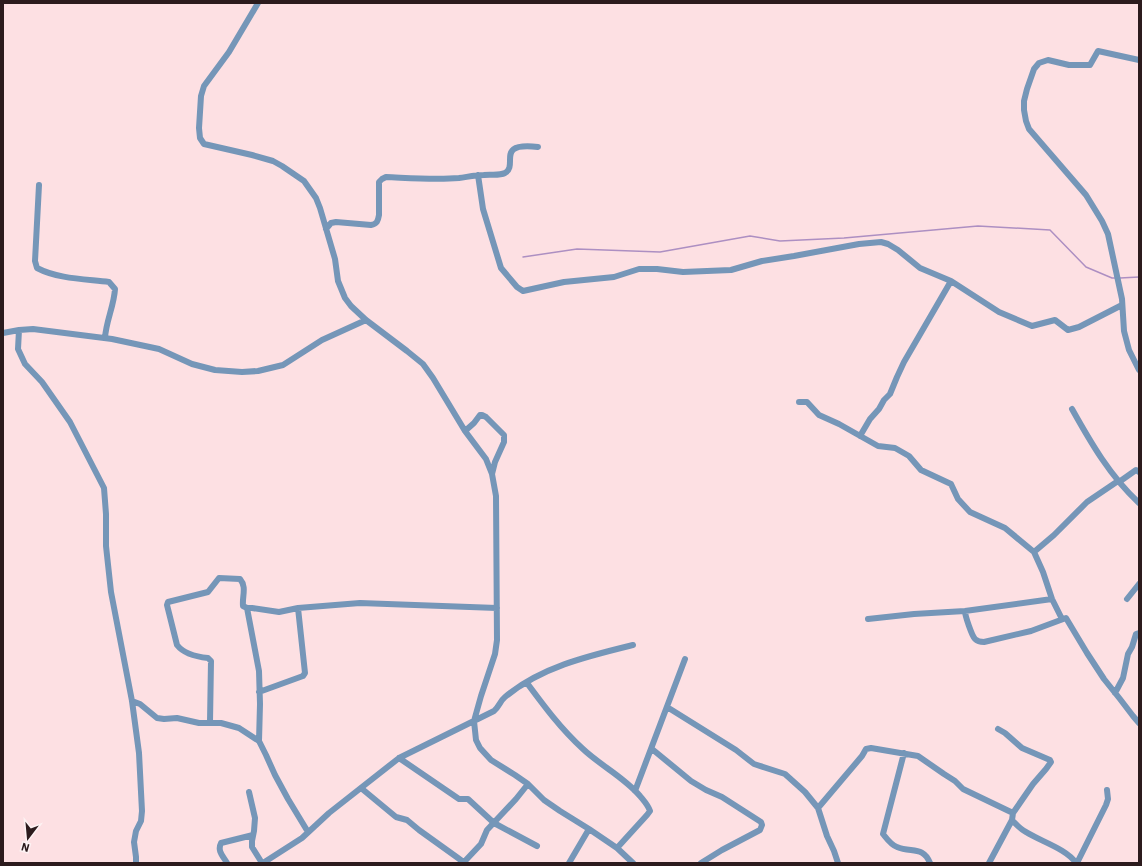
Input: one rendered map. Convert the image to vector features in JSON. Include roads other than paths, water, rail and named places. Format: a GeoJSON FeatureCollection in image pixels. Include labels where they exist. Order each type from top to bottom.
{"type":"FeatureCollection","features":[{"type":"Feature","properties":{"kind":"street"},"geometry":{"type":"LineString","coordinates":[[258,3],[229,52],[204,86],[200,108],[200,138],[204,144],[273,161],[304,182],[316,198],[320,208],[334,259],[338,281],[345,298],[366,320],[422,364],[433,378],[465,431],[486,459],[492,474],[496,496],[497,640],[495,654],[474,721],[476,740],[484,753],[491,760],[528,784],[544,800],[560,812],[617,848],[633,863]]}},
{"type":"Feature","properties":{"kind":"street"},"geometry":{"type":"LineString","coordinates":[[1139,60],[1098,51],[1090,65],[1069,65],[1048,60],[1039,63],[1034,69],[1024,101],[1024,110],[1029,129],[1086,196],[1102,221],[1108,234],[1122,305],[1124,331],[1129,350],[1139,370]]}},
{"type":"Feature","properties":{"kind":"street"},"geometry":{"type":"LineString","coordinates":[[326,229],[332,223],[336,222],[371,226],[375,224],[379,215],[379,182],[386,177],[442,179],[478,175],[497,175],[505,173],[509,168],[510,154],[512,150],[518,146],[538,147]]}},
{"type":"Feature","properties":{"kind":"street"},"geometry":{"type":"LineString","coordinates":[[478,175],[483,209],[501,268],[517,287],[523,291],[564,282],[614,277],[639,269],[657,269],[683,272],[731,270],[762,261],[859,244],[881,242],[898,250],[920,268],[951,281],[999,312],[1032,326],[1055,320],[1068,330],[1079,327],[1122,305]]}},
{"type":"Feature","properties":{"kind":"street"},"geometry":{"type":"LineString","coordinates":[[39,185],[35,261],[37,268],[43,271],[77,279],[109,282],[115,289],[114,300],[106,327],[105,338]]}},
{"type":"Feature","properties":{"kind":"street"},"geometry":{"type":"LineString","coordinates":[[860,436],[870,419],[890,394],[896,376],[951,281]]}},
{"type":"Feature","properties":{"kind":"street"},"geometry":{"type":"LineString","coordinates":[[3,333],[33,329],[105,338],[159,349],[192,364],[215,370],[242,372],[258,371],[283,365],[322,340],[366,320]]}},
{"type":"Feature","properties":{"kind":"street"},"geometry":{"type":"LineString","coordinates":[[19,330],[18,349],[25,364],[42,382],[70,422],[104,488],[106,546],[111,592],[132,701],[140,753],[142,811],[141,821],[136,832],[134,842],[136,863]]}},
{"type":"Feature","properties":{"kind":"street"},"geometry":{"type":"LineString","coordinates":[[800,402],[807,402],[819,415],[839,424],[878,446],[895,448],[909,456],[921,470],[951,484],[958,499],[970,512],[1004,528],[1034,552],[1043,572],[1052,599],[1062,620]]}},
{"type":"Feature","properties":{"kind":"street"},"geometry":{"type":"LineString","coordinates":[[1072,409],[1103,461],[1139,503]]}},
{"type":"Feature","properties":{"kind":"street"},"geometry":{"type":"LineString","coordinates":[[465,431],[480,415],[482,415],[486,417],[504,435],[504,442],[495,462],[492,474]]}},
{"type":"Feature","properties":{"kind":"street"},"geometry":{"type":"LineString","coordinates":[[1034,552],[1054,536],[1087,502],[1136,470],[1139,472]]}},
{"type":"Feature","properties":{"kind":"street"},"geometry":{"type":"LineString","coordinates":[[210,722],[211,661],[208,658],[203,658],[184,652],[177,645],[167,605],[168,602],[208,592],[218,578],[240,579],[243,582],[244,588],[243,606],[247,608],[259,670],[259,741],[275,775],[308,832]]}},
{"type":"Feature","properties":{"kind":"street"},"geometry":{"type":"LineString","coordinates":[[1127,599],[1139,585]]}},
{"type":"Feature","properties":{"kind":"street"},"geometry":{"type":"LineString","coordinates":[[868,619],[914,614],[965,611],[1052,599]]}},
{"type":"Feature","properties":{"kind":"street"},"geometry":{"type":"LineString","coordinates":[[247,608],[278,612],[298,608],[360,603],[497,608]]}},
{"type":"Feature","properties":{"kind":"street"},"geometry":{"type":"LineString","coordinates":[[259,692],[303,676],[305,673],[298,608]]}},
{"type":"Feature","properties":{"kind":"street"},"geometry":{"type":"LineString","coordinates":[[965,611],[973,637],[979,642],[1013,636],[1066,618],[1087,653],[1109,685],[1139,723]]}},
{"type":"Feature","properties":{"kind":"street"},"geometry":{"type":"LineString","coordinates":[[1115,693],[1123,678],[1125,663],[1129,651],[1136,634],[1139,633]]}},
{"type":"Feature","properties":{"kind":"street"},"geometry":{"type":"LineString","coordinates":[[249,792],[255,818],[252,847],[263,863],[302,838],[329,813],[399,758],[494,711],[498,708],[503,699],[512,692],[546,672],[587,657],[633,645]]}},
{"type":"Feature","properties":{"kind":"street"},"geometry":{"type":"LineString","coordinates":[[635,791],[685,659]]}},
{"type":"Feature","properties":{"kind":"street"},"geometry":{"type":"LineString","coordinates":[[527,683],[552,717],[583,749],[626,782],[648,806],[650,811],[617,848]]}},
{"type":"Feature","properties":{"kind":"street"},"geometry":{"type":"LineString","coordinates":[[132,701],[140,704],[157,718],[177,718],[199,723],[221,723],[239,728],[259,741]]}},
{"type":"Feature","properties":{"kind":"street"},"geometry":{"type":"LineString","coordinates":[[667,707],[736,750],[754,764],[785,774],[805,792],[818,808],[838,863]]}},
{"type":"Feature","properties":{"kind":"street"},"geometry":{"type":"LineString","coordinates":[[989,863],[1012,816],[1033,784],[1050,762],[1050,760],[1022,748],[1005,733],[998,729]]}},
{"type":"Feature","properties":{"kind":"street"},"geometry":{"type":"LineString","coordinates":[[818,808],[862,756],[866,749],[872,748],[904,753],[918,756],[955,781],[964,789],[1012,816],[1025,832],[1059,850],[1077,863],[1106,805],[1108,798],[1107,790]]}},
{"type":"Feature","properties":{"kind":"street"},"geometry":{"type":"LineString","coordinates":[[652,749],[691,781],[722,797],[761,822],[762,826],[760,830],[722,850],[702,863]]}},
{"type":"Feature","properties":{"kind":"street"},"geometry":{"type":"LineString","coordinates":[[904,753],[883,834],[896,847],[922,852],[928,857],[930,863]]}},
{"type":"Feature","properties":{"kind":"street"},"geometry":{"type":"LineString","coordinates":[[399,758],[460,799],[468,799],[494,823],[537,846]]}},
{"type":"Feature","properties":{"kind":"street"},"geometry":{"type":"LineString","coordinates":[[361,788],[396,817],[407,820],[462,861],[466,862],[481,844],[487,830],[528,784]]}},
{"type":"Feature","properties":{"kind":"street"},"geometry":{"type":"LineString","coordinates":[[569,863],[589,829]]}},
{"type":"Feature","properties":{"kind":"street"},"geometry":{"type":"LineString","coordinates":[[226,863],[219,852],[219,846],[221,843],[253,835]]}},
{"type":"Feature","properties":{"kind":"waterway"},"geometry":{"type":"LineString","coordinates":[[523,257],[577,249],[660,252],[750,236],[780,241],[844,238],[978,226],[1050,230],[1086,267],[1112,278],[1116,278]]}},
{"type":"Feature","properties":{"kind":"waterway"},"geometry":{"type":"LineString","coordinates":[[1120,278],[1139,277]]}}]}
